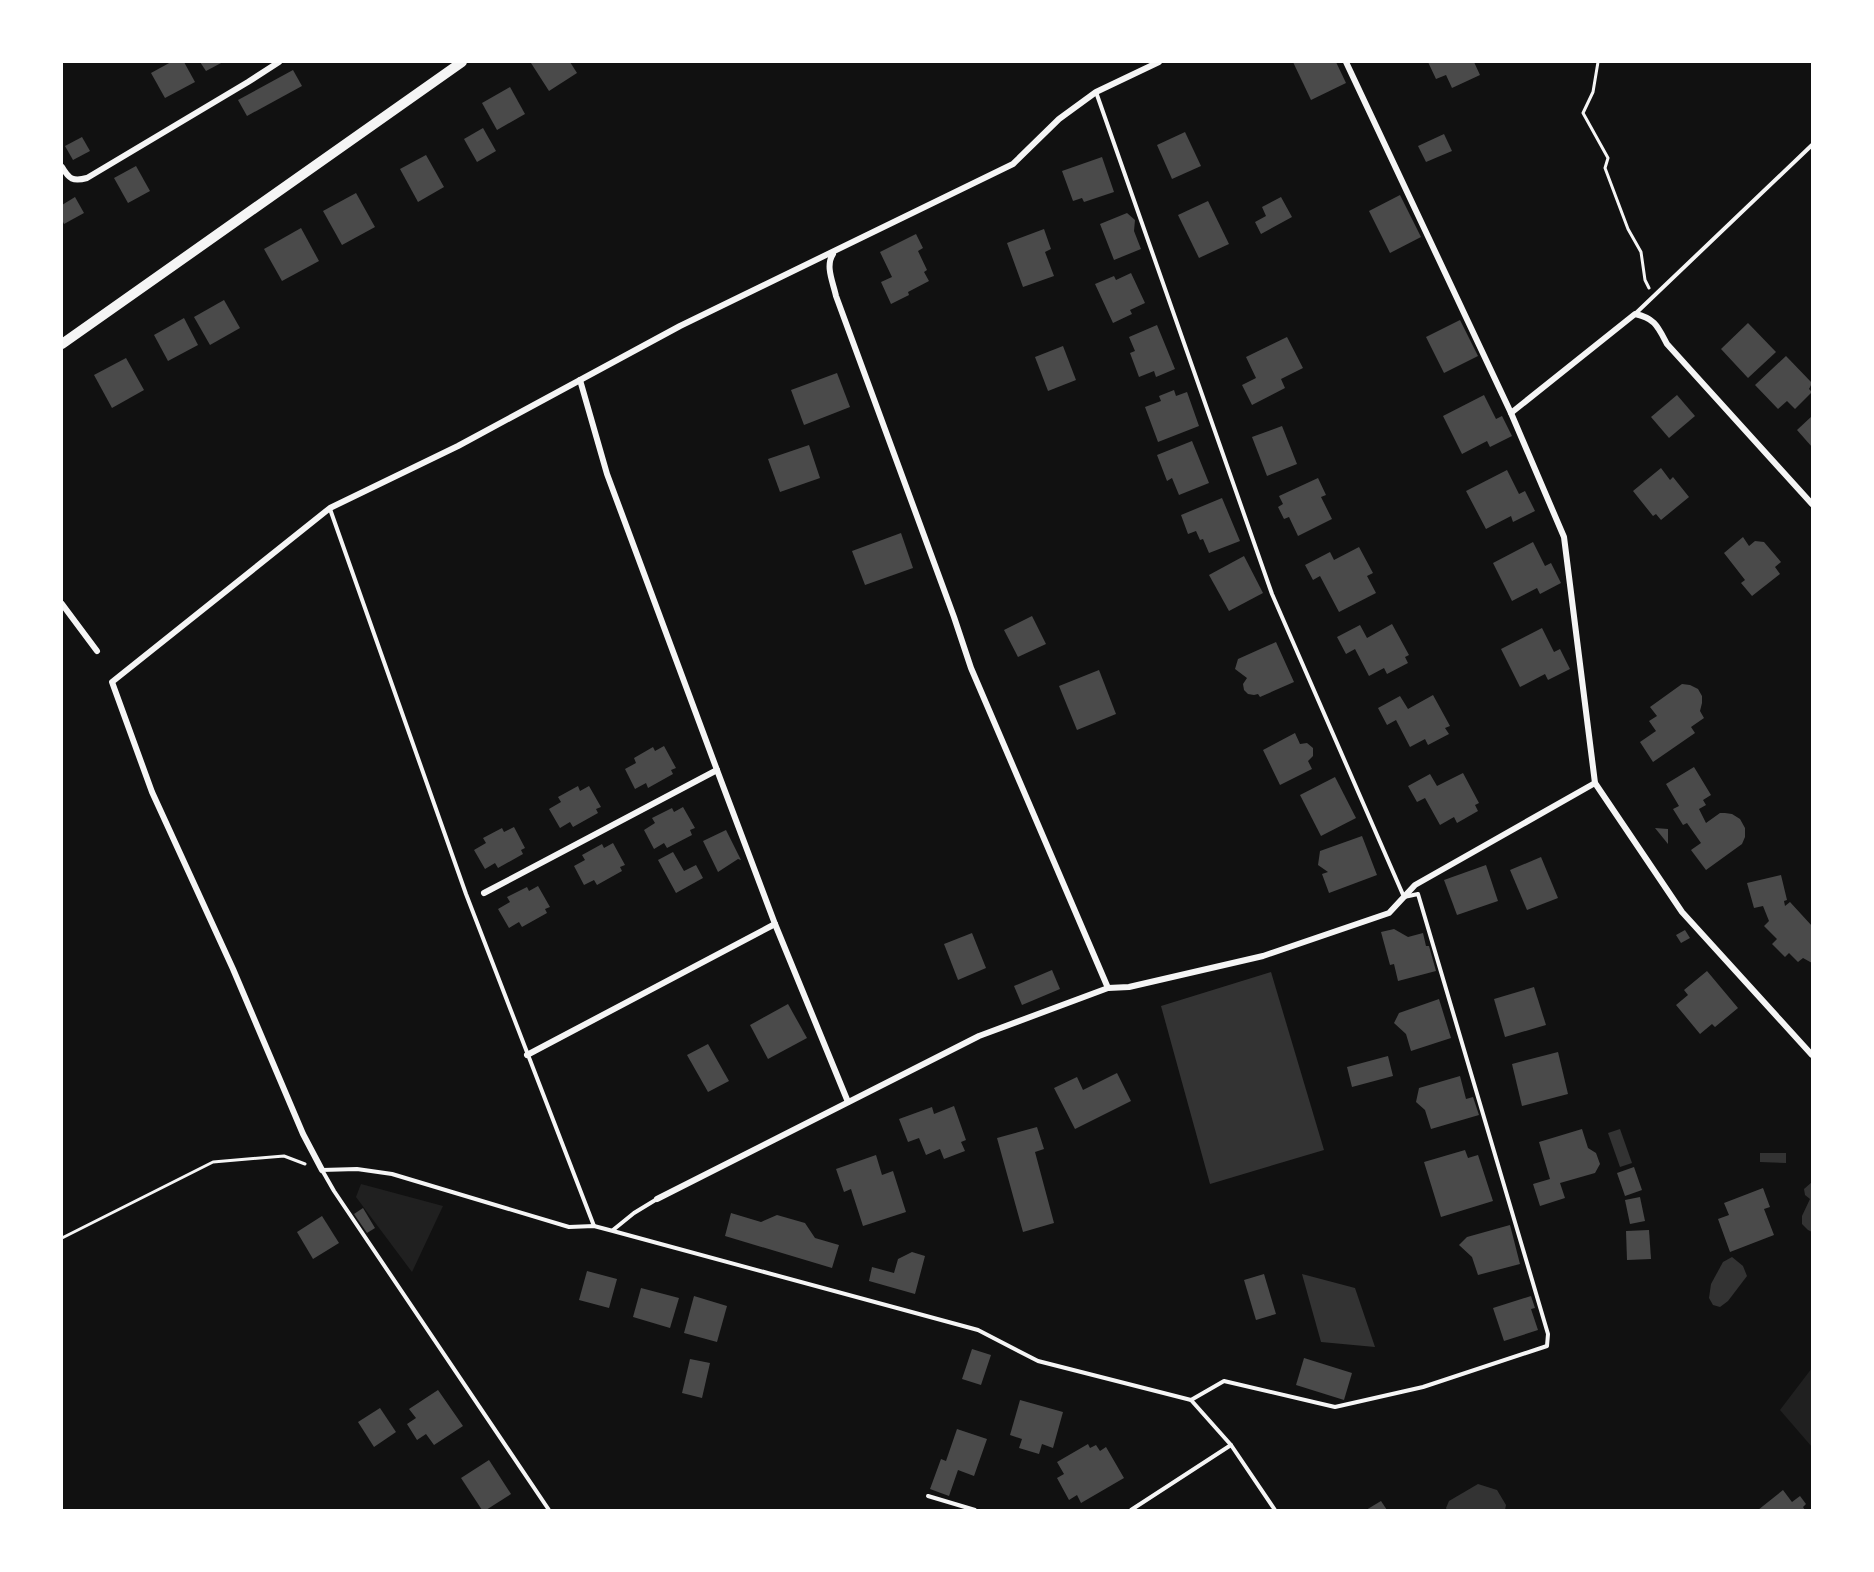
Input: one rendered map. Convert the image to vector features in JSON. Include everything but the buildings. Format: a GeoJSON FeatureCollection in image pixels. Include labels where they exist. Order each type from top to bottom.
{"type":"FeatureCollection","features":[{"type":"Feature","properties":{"kind":"street"},"geometry":{"type":"LineString","coordinates":[[62,167],[68,177],[75,181],[87,178],[279,62]]}},
{"type":"Feature","properties":{"kind":"street"},"geometry":{"type":"LineString","coordinates":[[62,344],[462,62]]}},
{"type":"Feature","properties":{"kind":"street"},"geometry":{"type":"LineString","coordinates":[[322,1170],[303,1134],[233,969],[152,792],[112,682],[330,508],[458,446],[680,327],[1013,164],[1059,118],[1096,92],[1159,62]]}},
{"type":"Feature","properties":{"kind":"street"},"geometry":{"type":"LineString","coordinates":[[1346,62],[1511,413],[1564,537],[1595,783],[1682,912],[1812,1055]]}},
{"type":"Feature","properties":{"kind":"street"},"geometry":{"type":"LineString","coordinates":[[835,252],[830,259],[829,270],[836,296],[971,668],[1108,988]]}},
{"type":"Feature","properties":{"kind":"street"},"geometry":{"type":"LineString","coordinates":[[1511,413],[1635,314],[1647,316],[1657,325],[1667,344],[1812,504]]}},
{"type":"Feature","properties":{"kind":"street"},"geometry":{"type":"LineString","coordinates":[[580,380],[607,474],[717,770],[775,924],[849,1102]]}},
{"type":"Feature","properties":{"kind":"street"},"geometry":{"type":"LineString","coordinates":[[62,604],[97,651]]}},
{"type":"Feature","properties":{"kind":"street"},"geometry":{"type":"LineString","coordinates":[[484,893],[717,770]]}},
{"type":"Feature","properties":{"kind":"street"},"geometry":{"type":"LineString","coordinates":[[657,1199],[979,1036],[1108,988],[1129,987],[1263,956],[1389,913],[1415,885],[1595,783]]}},
{"type":"Feature","properties":{"kind":"street"},"geometry":{"type":"LineString","coordinates":[[528,1055],[775,924]]}},
{"type":"Feature","properties":{"kind":"lane"},"geometry":{"type":"LineString","coordinates":[[1096,92],[1272,594],[1404,897],[1418,894],[1548,1334],[1546,1346],[1423,1387],[1335,1407],[1224,1381],[1191,1400]]}},
{"type":"Feature","properties":{"kind":"lane"},"geometry":{"type":"LineString","coordinates":[[1635,314],[1812,145]]}},
{"type":"Feature","properties":{"kind":"lane"},"geometry":{"type":"LineString","coordinates":[[330,508],[466,894],[594,1226]]}},
{"type":"Feature","properties":{"kind":"lane"},"geometry":{"type":"LineString","coordinates":[[549,1510],[322,1170],[357,1169],[392,1174],[569,1227],[594,1226],[613,1231],[978,1330],[1038,1361],[1191,1400],[1231,1445],[1275,1510]]}},
{"type":"Feature","properties":{"kind":"lane"},"geometry":{"type":"LineString","coordinates":[[613,1231],[634,1212],[657,1199]]}},
{"type":"Feature","properties":{"kind":"lane"},"geometry":{"type":"LineString","coordinates":[[1131,1510],[1231,1445]]}},
{"type":"Feature","properties":{"kind":"lane"},"geometry":{"type":"LineString","coordinates":[[928,1496],[975,1510]]}},
{"type":"Feature","properties":{"kind":"path"},"geometry":{"type":"LineString","coordinates":[[1598,62],[1593,92],[1582,113],[1608,158],[1605,168],[1628,229],[1641,252],[1645,280],[1653,297]]}},
{"type":"Feature","properties":{"kind":"path"},"geometry":{"type":"LineString","coordinates":[[62,1238],[213,1162],[284,1156],[322,1170]]}},
{"type":"Feature","properties":{"kind":"shaded area"},"geometry":{"type":"Polygon","coordinates":[[[1271,972],[1324,1150],[1210,1184],[1161,1006],[1271,972]]]}},
{"type":"Feature","properties":{"kind":"shaded area"},"geometry":{"type":"Polygon","coordinates":[[[1620,1129],[1632,1163],[1620,1167],[1608,1133],[1620,1129]]]}},
{"type":"Feature","properties":{"kind":"shaded area"},"geometry":{"type":"Polygon","coordinates":[[[1760,1153],[1786,1153],[1786,1163],[1760,1162],[1760,1153]]]}},
{"type":"Feature","properties":{"kind":"shaded area"},"geometry":{"type":"Polygon","coordinates":[[[1812,1182],[1812,1232],[1802,1224],[1802,1216],[1810,1199],[1805,1195],[1804,1189],[1812,1182]]]}},
{"type":"Feature","properties":{"kind":"shaded area"},"geometry":{"type":"Polygon","coordinates":[[[361,1184],[443,1206],[412,1272],[356,1197],[361,1184]]]}},
{"type":"Feature","properties":{"kind":"shaded area"},"geometry":{"type":"Polygon","coordinates":[[[1732,1257],[1743,1266],[1747,1276],[1728,1301],[1720,1307],[1713,1305],[1709,1298],[1711,1284],[1723,1262],[1732,1257]]]}},
{"type":"Feature","properties":{"kind":"shaded area"},"geometry":{"type":"Polygon","coordinates":[[[1302,1274],[1355,1288],[1375,1347],[1321,1342],[1302,1274]]]}},
{"type":"Feature","properties":{"kind":"shaded area"},"geometry":{"type":"Polygon","coordinates":[[[1812,1368],[1812,1447],[1780,1410],[1812,1368]]]}},
{"type":"Feature","properties":{"kind":"shaded area"},"geometry":{"type":"Polygon","coordinates":[[[1478,1484],[1497,1490],[1506,1505],[1505,1510],[1447,1510],[1449,1501],[1478,1484]]]}}]}
